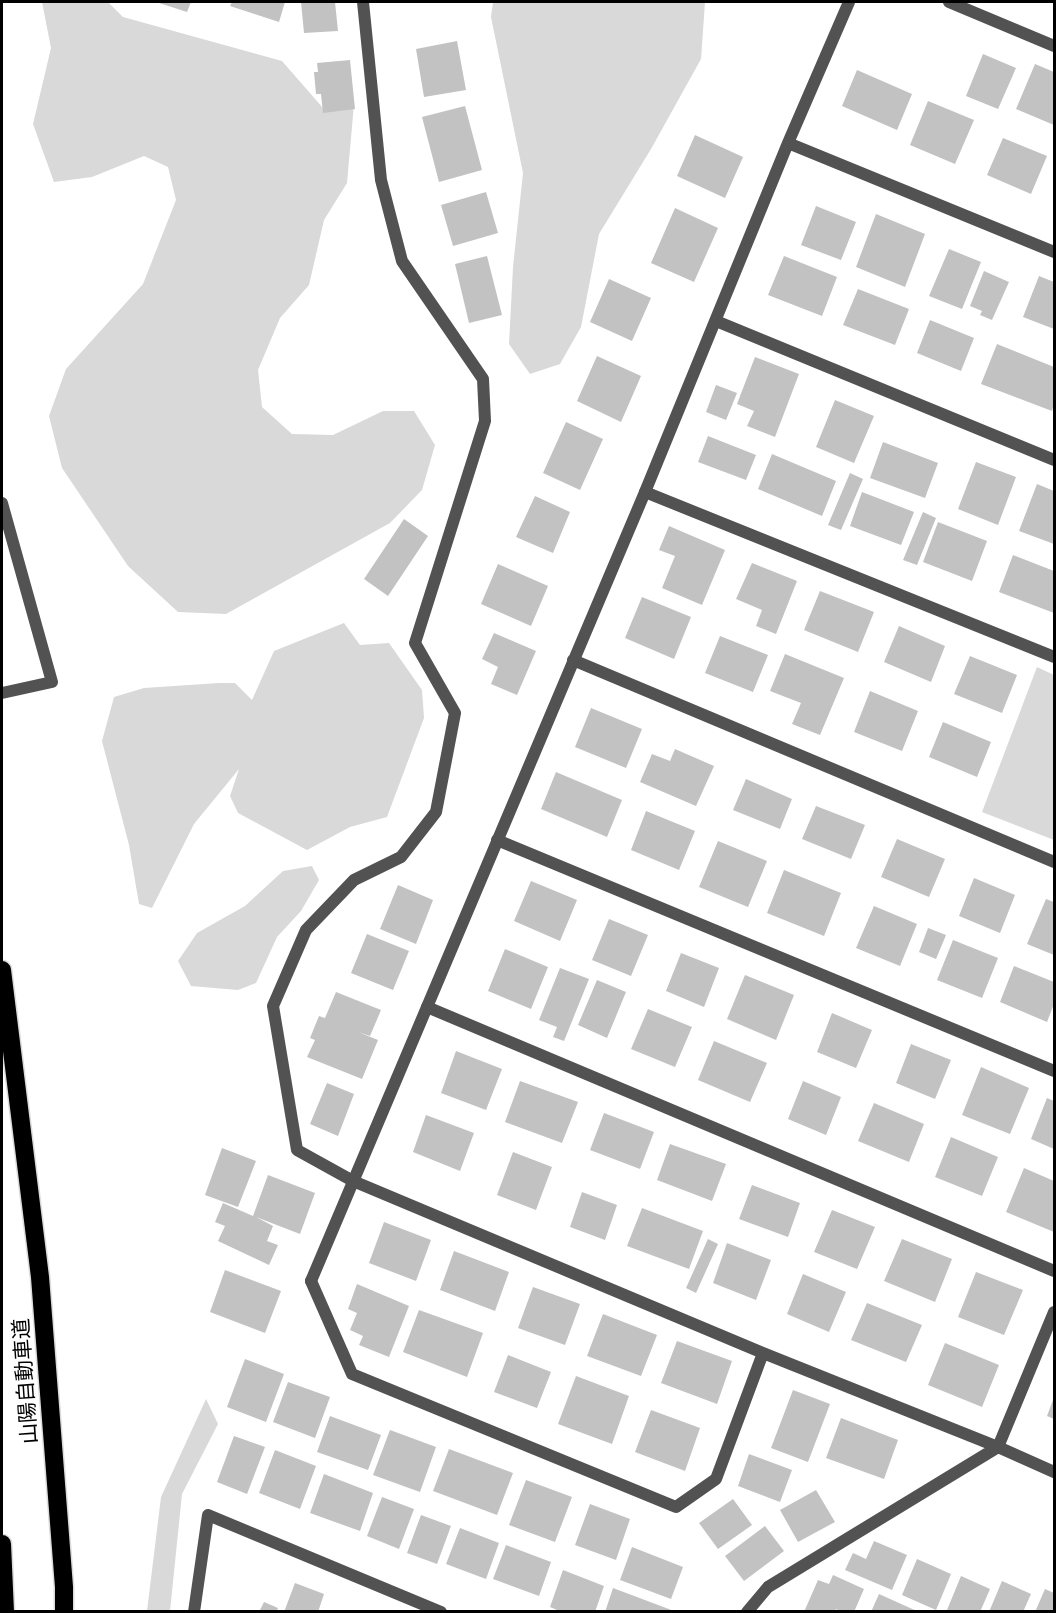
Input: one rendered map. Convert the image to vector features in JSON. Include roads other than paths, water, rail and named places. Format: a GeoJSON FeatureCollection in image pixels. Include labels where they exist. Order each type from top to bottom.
{"type":"FeatureCollection","features":[{"type":"Feature","properties":{"kind":"highway","name":"山陽自動車道"},"geometry":{"type":"LineString","coordinates":[[2,970],[40,1277],[64,1611]]}},
{"type":"Feature","properties":{"kind":"highway"},"geometry":{"type":"LineString","coordinates":[[2,1544],[5,1611]]}},
{"type":"Feature","properties":{"kind":"street"},"geometry":{"type":"LineString","coordinates":[[363,2],[381,180],[402,261],[483,379],[485,421],[415,643],[455,713],[436,812],[401,857],[354,880],[306,930],[273,1006],[297,1150],[353,1181],[1054,1472]]}},
{"type":"Feature","properties":{"kind":"street"},"geometry":{"type":"LineString","coordinates":[[763,1353],[716,1479],[676,1507],[352,1374],[311,1281],[645,492],[788,143],[849,2]]}},
{"type":"Feature","properties":{"kind":"street"},"geometry":{"type":"LineString","coordinates":[[949,2],[1054,46]]}},
{"type":"Feature","properties":{"kind":"street"},"geometry":{"type":"LineString","coordinates":[[788,143],[1054,252]]}},
{"type":"Feature","properties":{"kind":"street"},"geometry":{"type":"LineString","coordinates":[[716,321],[1054,460]]}},
{"type":"Feature","properties":{"kind":"street"},"geometry":{"type":"LineString","coordinates":[[645,492],[1054,657]]}},
{"type":"Feature","properties":{"kind":"street"},"geometry":{"type":"LineString","coordinates":[[2,503],[52,682],[2,693]]}},
{"type":"Feature","properties":{"kind":"street"},"geometry":{"type":"LineString","coordinates":[[573,660],[1054,862]]}},
{"type":"Feature","properties":{"kind":"street"},"geometry":{"type":"LineString","coordinates":[[497,840],[1054,1071]]}},
{"type":"Feature","properties":{"kind":"street"},"geometry":{"type":"LineString","coordinates":[[427,1008],[1054,1271]]}},
{"type":"Feature","properties":{"kind":"street"},"geometry":{"type":"LineString","coordinates":[[747,1611],[768,1587],[998,1447],[1054,1312]]}},
{"type":"Feature","properties":{"kind":"street"},"geometry":{"type":"LineString","coordinates":[[194,1611],[208,1515],[441,1611]]}}]}
